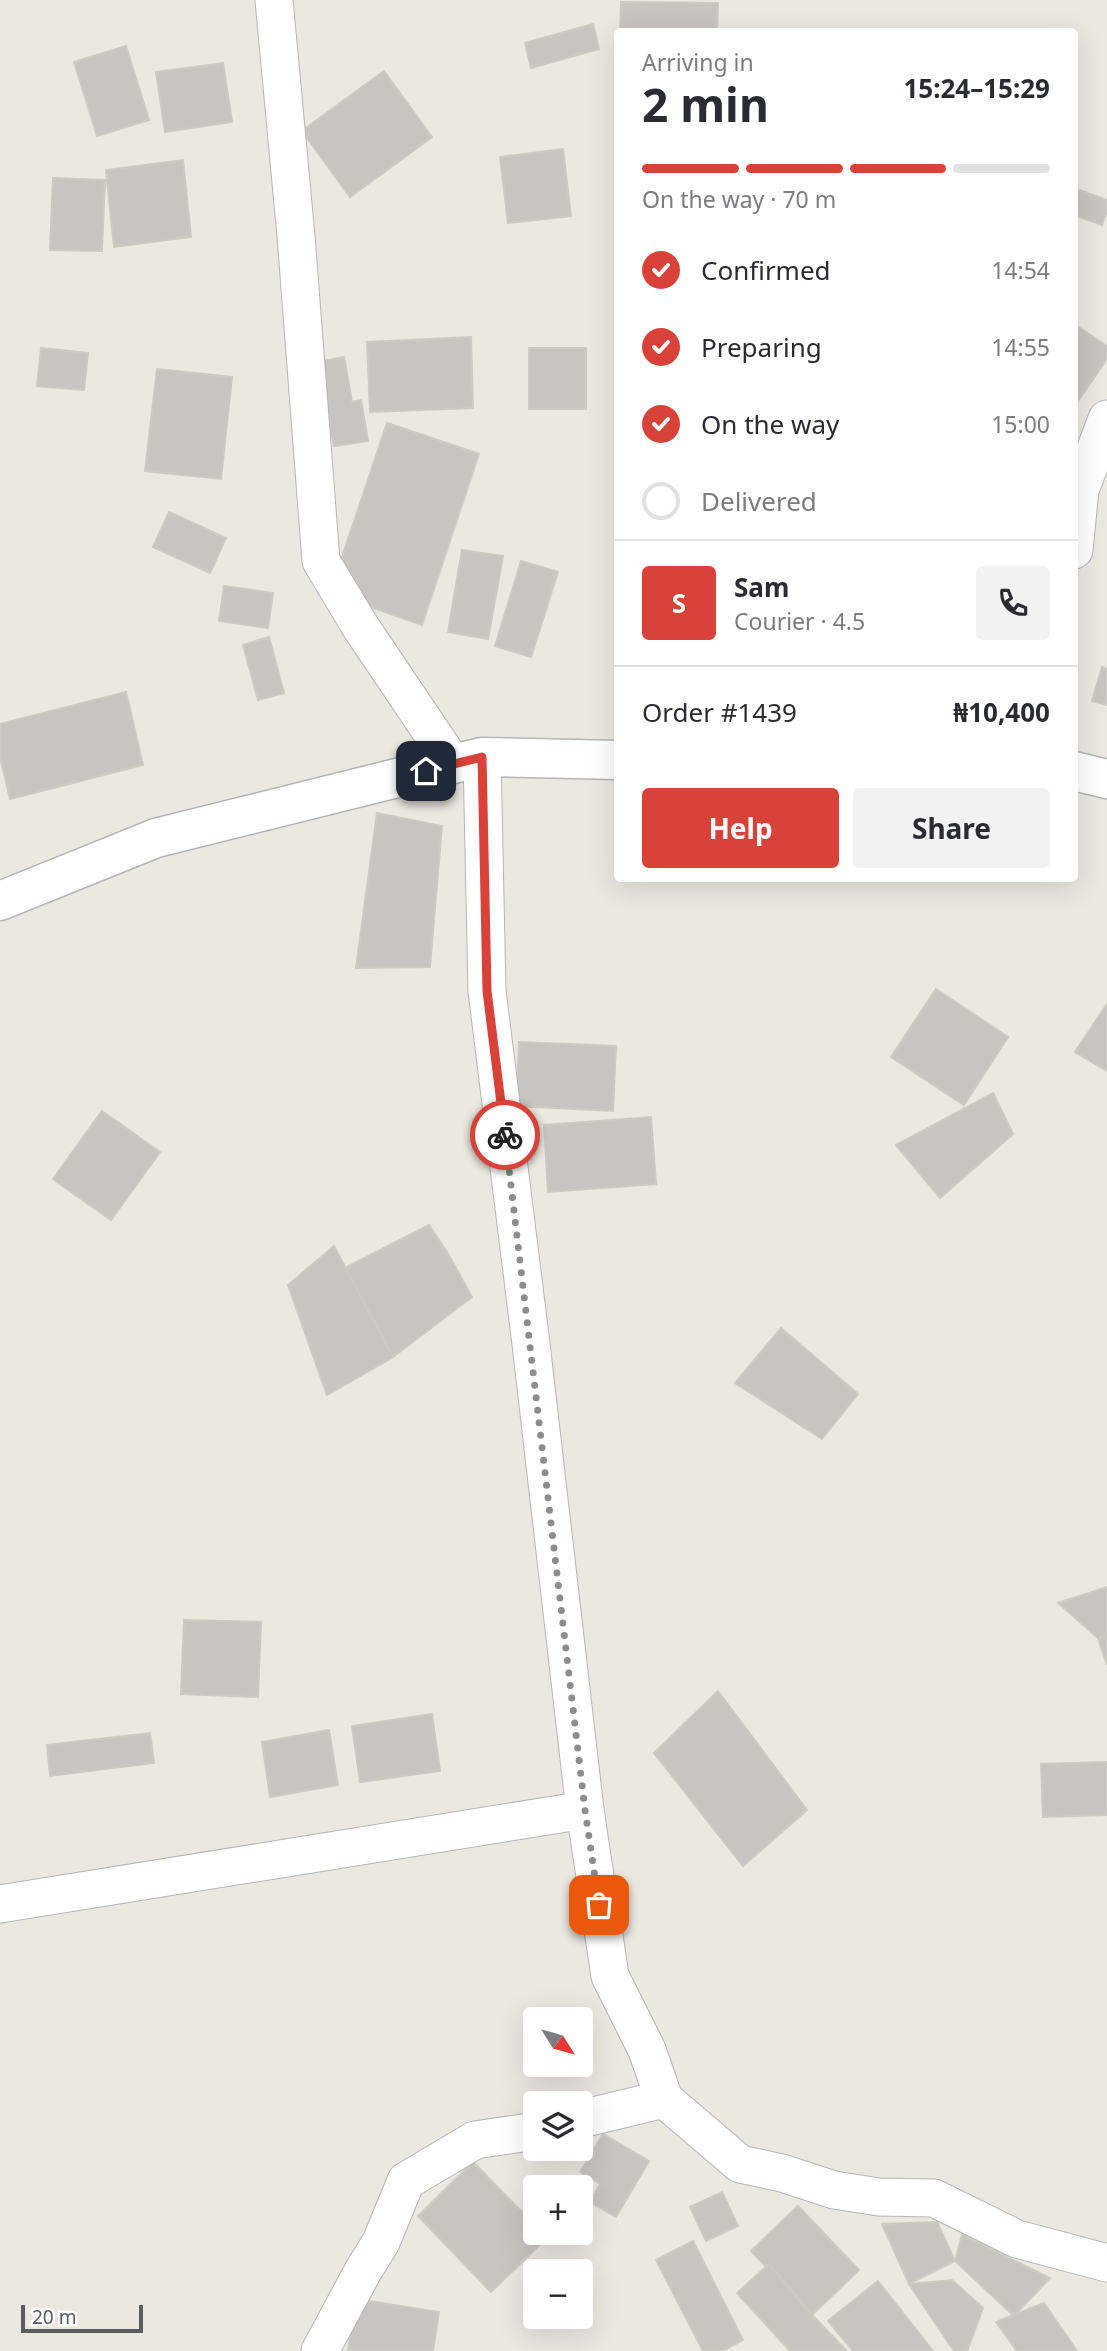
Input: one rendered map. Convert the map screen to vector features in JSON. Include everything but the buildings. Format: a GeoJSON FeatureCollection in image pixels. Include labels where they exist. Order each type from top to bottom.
{"type":"FeatureCollection","features":[{"type":"Feature","properties":{"kind":"street"},"geometry":{"type":"LineString","coordinates":[[274,0],[296,236],[321,561],[360,626],[468,760],[487,991],[585,1810],[610,1976],[647,2050],[664,2099],[740,2164],[782,2173],[834,2190],[879,2197],[934,2198],[1017,2239],[1107,2263]]}},
{"type":"Feature","properties":{"kind":"street"},"geometry":{"type":"LineString","coordinates":[[1078,510],[1080,490],[1107,419]]}},
{"type":"Feature","properties":{"kind":"street"},"geometry":{"type":"LineString","coordinates":[[0,901],[156,838],[468,760],[614,760]]}},
{"type":"Feature","properties":{"kind":"street"},"geometry":{"type":"LineString","coordinates":[[1078,772],[1107,779]]}},
{"type":"Feature","properties":{"kind":"street"},"geometry":{"type":"LineString","coordinates":[[0,1905],[585,1810]]}},
{"type":"Feature","properties":{"kind":"street"},"geometry":{"type":"LineString","coordinates":[[593,2116],[664,2099]]}},
{"type":"Feature","properties":{"kind":"street"},"geometry":{"type":"LineString","coordinates":[[320,2351],[381,2242],[405,2181],[475,2140],[523,2133]]}},
{"type":"Feature","properties":{"kind":"way so far"},"geometry":{"type":"LineString","coordinates":[[505,1135],[585,1810],[599,1905]]}},
{"type":"Feature","properties":{"kind":"route"},"geometry":{"type":"LineString","coordinates":[[426,771],[482,757],[487,991],[505,1135]]}}]}
